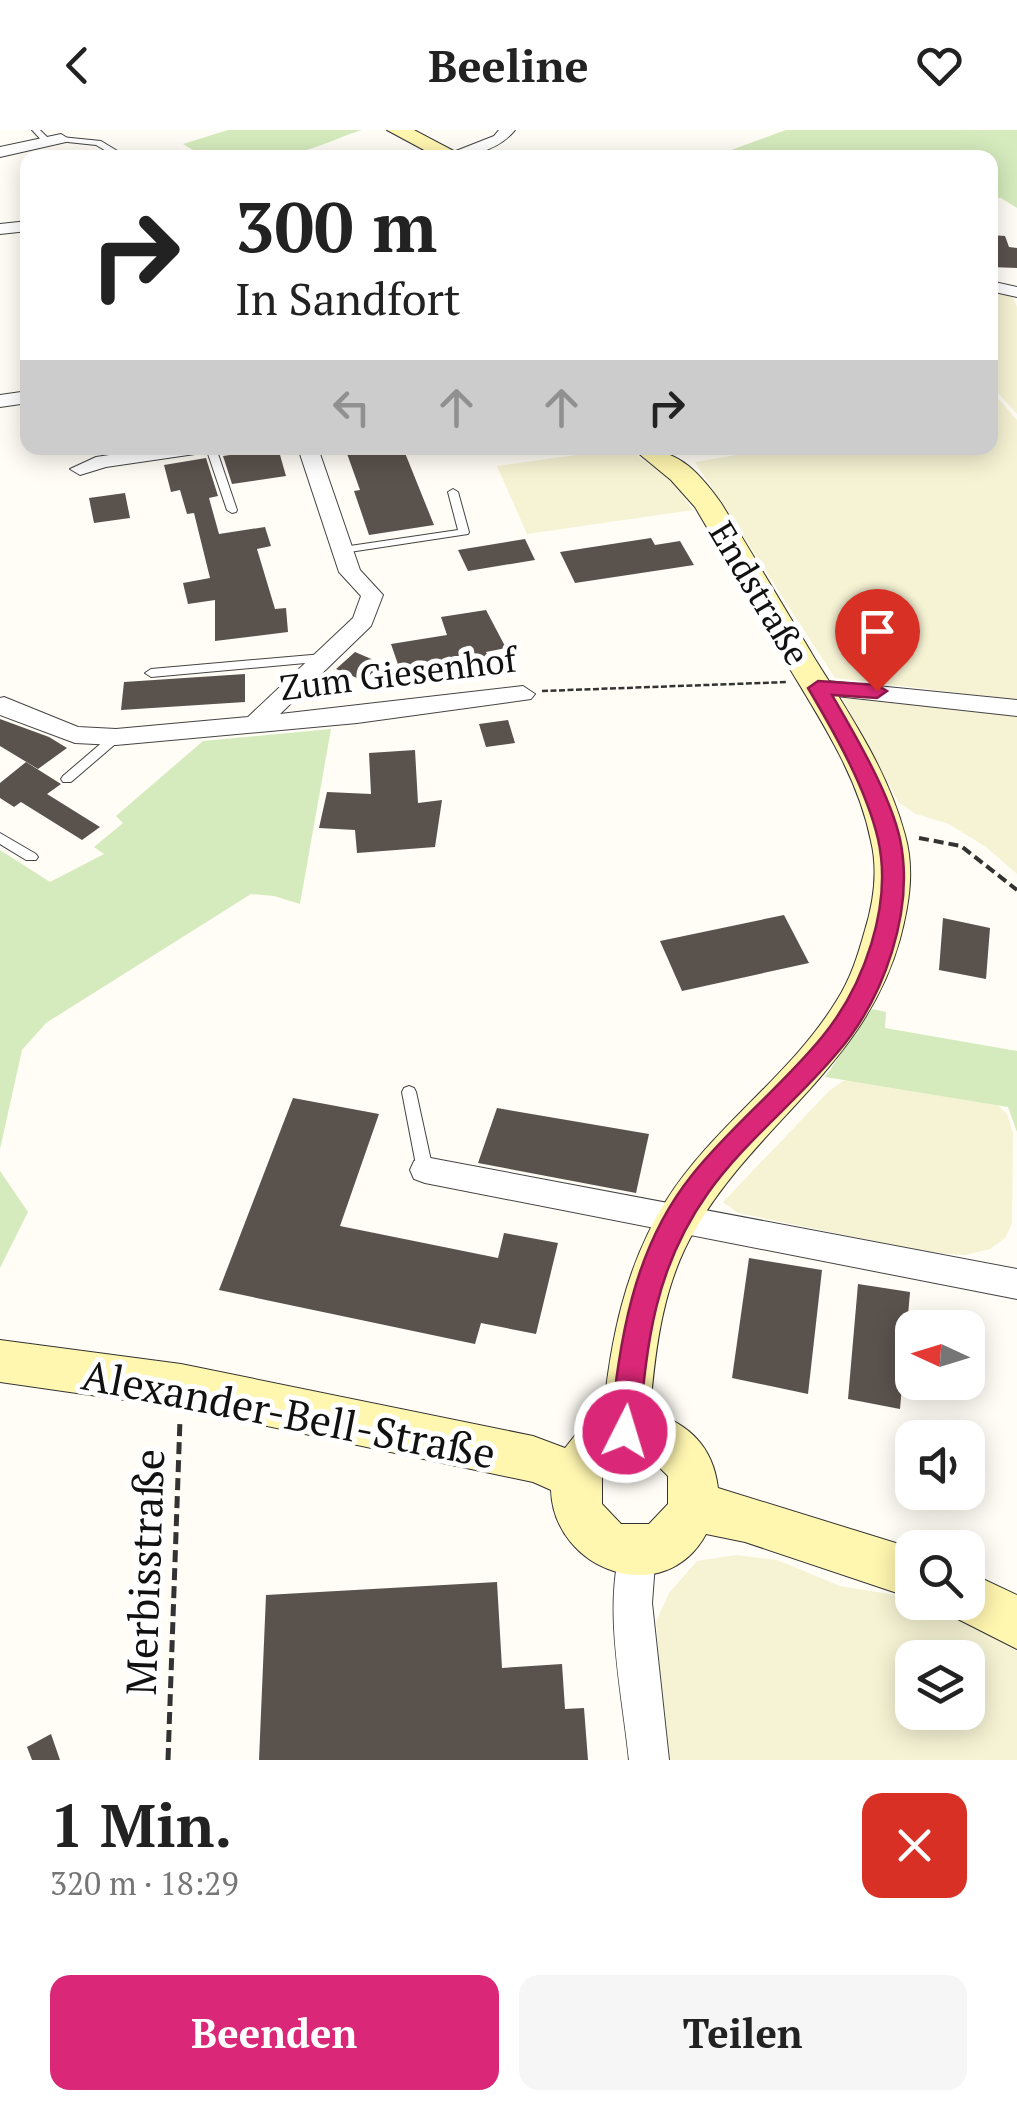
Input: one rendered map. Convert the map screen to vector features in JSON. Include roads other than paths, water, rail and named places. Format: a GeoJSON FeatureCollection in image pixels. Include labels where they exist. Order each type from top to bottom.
{"type":"FeatureCollection","features":[{"type":"Feature","properties":{"kind":"street"},"geometry":{"type":"LineString","coordinates":[[397,130],[438,150]]}},
{"type":"Feature","properties":{"kind":"street"},"geometry":{"type":"LineString","coordinates":[[470,150],[499,139],[507,130]]}},
{"type":"Feature","properties":{"kind":"street"},"geometry":{"type":"LineString","coordinates":[[0,152],[49,137]]}},
{"type":"Feature","properties":{"kind":"street"},"geometry":{"type":"LineString","coordinates":[[80,469],[103,461],[145,455]]}},
{"type":"Feature","properties":{"kind":"street"},"geometry":{"type":"LineString","coordinates":[[254,725],[363,621],[372,594],[350,572],[310,455]]}},
{"type":"Feature","properties":{"kind":"street","name":"Endstraße"},"geometry":{"type":"LineString","coordinates":[[625,1432],[634,1338],[642,1300],[679,1216],[700,1184],[832,1043],[862,996],[883,942],[893,893],[889,839],[852,747],[707,503],[681,474],[654,455]]}},
{"type":"Feature","properties":{"kind":"street"},"geometry":{"type":"LineString","coordinates":[[815,684],[1017,708]]}},
{"type":"Feature","properties":{"kind":"street","name":"Zum Giesenhof"},"geometry":{"type":"LineString","coordinates":[[0,708],[4,704],[75,735],[116,737],[524,694]]}},
{"type":"Feature","properties":{"kind":"street"},"geometry":{"type":"LineString","coordinates":[[425,1170],[1017,1284]]}},
{"type":"Feature","properties":{"kind":"street","name":"Alexander-Bell-Straße"},"geometry":{"type":"LineString","coordinates":[[0,1362],[181,1386],[533,1459],[576,1476]]}},
{"type":"Feature","properties":{"kind":"street"},"geometry":{"type":"LineString","coordinates":[[625,1432],[648,1434],[670,1444],[686,1461],[695,1484],[694,1507],[687,1524],[674,1538],[656,1547],[638,1550],[602,1539],[580,1511],[576,1476],[593,1446],[625,1432]]}},
{"type":"Feature","properties":{"kind":"street"},"geometry":{"type":"LineString","coordinates":[[694,1507],[745,1518],[895,1567]]}},
{"type":"Feature","properties":{"kind":"street"},"geometry":{"type":"LineString","coordinates":[[638,1550],[632,1604],[649,1760]]}},
{"type":"Feature","properties":{"kind":"street"},"geometry":{"type":"LineString","coordinates":[[985,1606],[1017,1622]]}},
{"type":"Feature","properties":{"kind":"lane"},"geometry":{"type":"LineString","coordinates":[[49,137],[92,130]]}},
{"type":"Feature","properties":{"kind":"lane"},"geometry":{"type":"LineString","coordinates":[[49,137],[98,143],[111,150]]}},
{"type":"Feature","properties":{"kind":"lane"},"geometry":{"type":"LineString","coordinates":[[213,455],[232,510]]}},
{"type":"Feature","properties":{"kind":"lane"},"geometry":{"type":"LineString","coordinates":[[342,550],[464,532],[453,492]]}},
{"type":"Feature","properties":{"kind":"lane"},"geometry":{"type":"LineString","coordinates":[[151,672],[324,658]]}},
{"type":"Feature","properties":{"kind":"lane"},"geometry":{"type":"LineString","coordinates":[[66,779],[116,737]]}},
{"type":"Feature","properties":{"kind":"lane"},"geometry":{"type":"LineString","coordinates":[[0,838],[31,857]]}},
{"type":"Feature","properties":{"kind":"lane"},"geometry":{"type":"LineString","coordinates":[[409,1092],[425,1170]]}}]}
